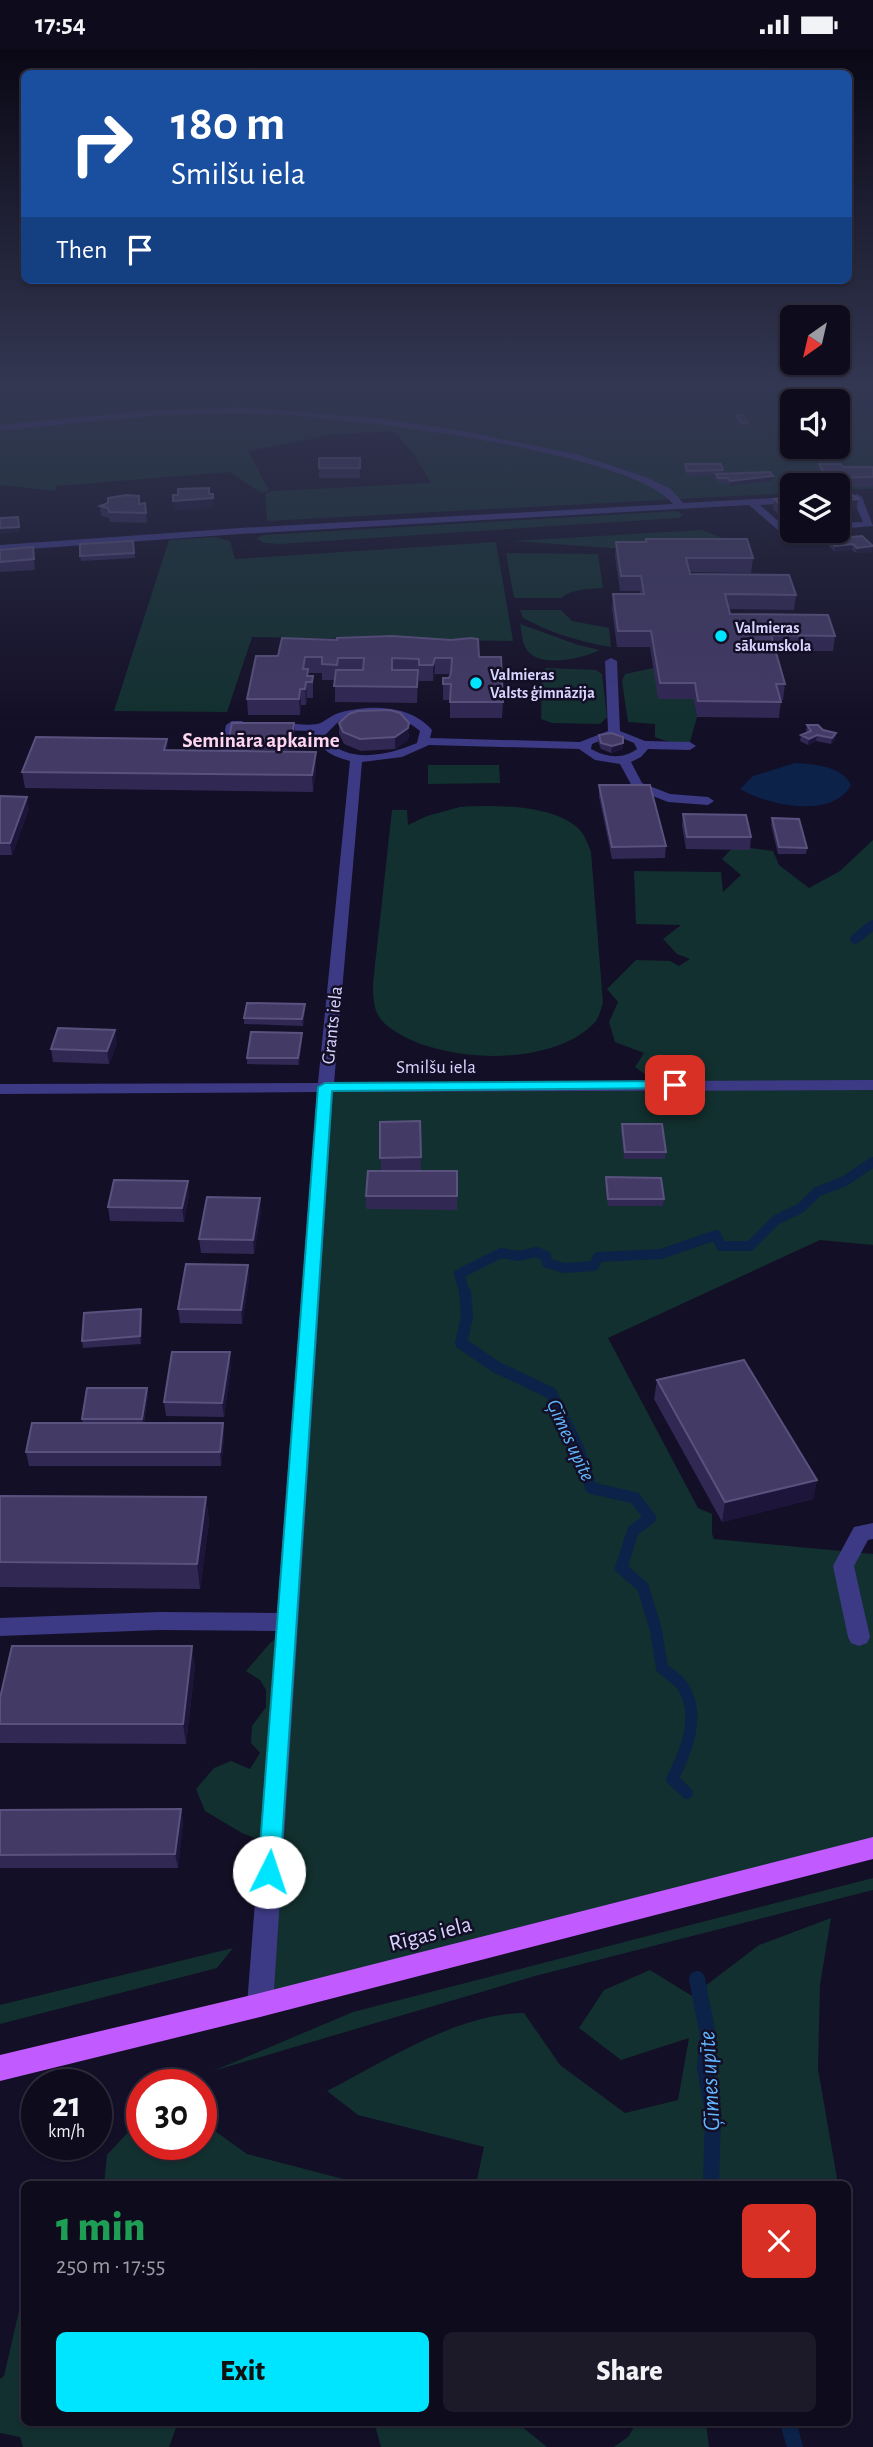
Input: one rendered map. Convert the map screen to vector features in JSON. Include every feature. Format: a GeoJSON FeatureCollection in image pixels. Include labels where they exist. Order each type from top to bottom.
{"type":"FeatureCollection","features":[{"type":"Feature","properties":{"kind":"main road","name":"Rīgas iela"},"geometry":{"type":"LineString","coordinates":[[0,2068],[261,2005],[873,1848]]}},
{"type":"Feature","properties":{"kind":"street"},"geometry":{"type":"LineString","coordinates":[[674,499],[679,505]]}},
{"type":"Feature","properties":{"kind":"street"},"geometry":{"type":"LineString","coordinates":[[850,526],[869,525],[858,499]]}},
{"type":"Feature","properties":{"kind":"street"},"geometry":{"type":"LineString","coordinates":[[0,548],[780,501]]}},
{"type":"Feature","properties":{"kind":"street"},"geometry":{"type":"LineString","coordinates":[[751,502],[780,527]]}},
{"type":"Feature","properties":{"kind":"street"},"geometry":{"type":"LineString","coordinates":[[611,661],[614,733]]}},
{"type":"Feature","properties":{"kind":"street"},"geometry":{"type":"LineString","coordinates":[[312,754],[349,756],[393,757],[423,745],[426,730],[419,723],[392,713],[349,714],[330,721],[320,735],[322,743],[349,756]]}},
{"type":"Feature","properties":{"kind":"street"},"geometry":{"type":"LineString","coordinates":[[260,754],[221,753],[232,725],[323,728]]}},
{"type":"Feature","properties":{"kind":"street"},"geometry":{"type":"LineString","coordinates":[[584,746],[590,738],[614,733],[633,737],[643,745],[690,746]]}},
{"type":"Feature","properties":{"kind":"street"},"geometry":{"type":"LineString","coordinates":[[425,741],[584,746]]}},
{"type":"Feature","properties":{"kind":"street"},"geometry":{"type":"LineString","coordinates":[[584,746],[585,750],[597,757],[624,759],[639,754],[643,745]]}},
{"type":"Feature","properties":{"kind":"street","name":"Grants iela"},"geometry":{"type":"LineString","coordinates":[[261,2005],[349,756]]}},
{"type":"Feature","properties":{"kind":"street"},"geometry":{"type":"LineString","coordinates":[[624,759],[637,785],[668,798],[708,801]]}},
{"type":"Feature","properties":{"kind":"street","name":"Smilšu iela"},"geometry":{"type":"LineString","coordinates":[[0,1089],[873,1085]]}},
{"type":"Feature","properties":{"kind":"street"},"geometry":{"type":"LineString","coordinates":[[859,1637],[843,1566],[861,1533],[873,1531]]}},
{"type":"Feature","properties":{"kind":"street"},"geometry":{"type":"LineString","coordinates":[[0,1627],[159,1621],[287,1622]]}},
{"type":"Feature","properties":{"kind":"green space"},"geometry":{"type":"Polygon","coordinates":[[[265,499],[682,499],[267,521],[265,499]]]}},
{"type":"Feature","properties":{"kind":"green space"},"geometry":{"type":"Polygon","coordinates":[[[677,511],[683,515],[679,518],[279,544],[256,539],[263,535],[677,511]]]}},
{"type":"Feature","properties":{"kind":"green space"},"geometry":{"type":"Polygon","coordinates":[[[702,530],[732,542],[650,551],[513,541],[702,530]]]}},
{"type":"Feature","properties":{"kind":"green space"},"geometry":{"type":"Polygon","coordinates":[[[215,537],[230,541],[235,559],[496,542],[513,641],[252,637],[227,712],[114,711],[169,540],[215,537]]]}},
{"type":"Feature","properties":{"kind":"green space"},"geometry":{"type":"Polygon","coordinates":[[[506,553],[598,554],[603,588],[575,591],[561,598],[514,598],[506,553]]]}},
{"type":"Feature","properties":{"kind":"green space"},"geometry":{"type":"Polygon","coordinates":[[[520,610],[561,610],[572,621],[609,628],[611,647],[577,640],[544,628],[523,618],[520,610]]]}},
{"type":"Feature","properties":{"kind":"green space"},"geometry":{"type":"Polygon","coordinates":[[[520,624],[600,650],[573,659],[542,659],[533,656],[525,647],[520,624]]]}},
{"type":"Feature","properties":{"kind":"green space"},"geometry":{"type":"Polygon","coordinates":[[[546,668],[596,670],[602,674],[607,717],[600,724],[552,723],[541,719],[542,672],[546,668]]]}},
{"type":"Feature","properties":{"kind":"green space"},"geometry":{"type":"Polygon","coordinates":[[[653,668],[693,699],[697,717],[690,742],[672,742],[655,737],[655,724],[628,722],[622,681],[625,674],[653,668]]]}},
{"type":"Feature","properties":{"kind":"green space"},"geometry":{"type":"Polygon","coordinates":[[[428,765],[499,765],[500,783],[428,784],[428,765]]]}},
{"type":"Feature","properties":{"kind":"green space"},"geometry":{"type":"Polygon","coordinates":[[[505,806],[538,810],[567,820],[578,828],[586,840],[591,852],[603,1003],[596,1020],[575,1038],[550,1048],[521,1054],[490,1056],[459,1053],[430,1047],[404,1037],[384,1023],[378,1014],[373,983],[392,810],[407,810],[408,825],[427,816],[460,807],[505,806]]]}},
{"type":"Feature","properties":{"kind":"green space"},"geometry":{"type":"Polygon","coordinates":[[[873,840],[873,1245],[820,1240],[608,1338],[698,1508],[712,1514],[714,1539],[873,1554],[873,1848],[260,2005],[271,1845],[242,1833],[205,1811],[196,1789],[214,1768],[231,1761],[250,1769],[260,1753],[251,1743],[252,1726],[266,1707],[266,1690],[260,1680],[246,1671],[270,1643],[286,1630],[325,1087],[701,1085],[695,1060],[677,1066],[690,1078],[653,1080],[635,1067],[644,1053],[615,1042],[609,1022],[618,1002],[607,989],[636,960],[670,961],[679,966],[690,959],[677,954],[663,939],[681,925],[636,924],[634,871],[721,872],[723,892],[741,875],[722,859],[734,846],[773,851],[779,865],[809,888],[840,871],[873,840]]]}},
{"type":"Feature","properties":{"kind":"green space"},"geometry":{"type":"Polygon","coordinates":[[[873,1878],[873,1890],[535,1976],[217,2070],[353,2012],[873,1878]]]}},
{"type":"Feature","properties":{"kind":"green space"},"geometry":{"type":"Polygon","coordinates":[[[831,1918],[820,1985],[818,2069],[837,2181],[477,2181],[484,2147],[358,2115],[327,2091],[397,2053],[448,2030],[499,2015],[524,2013],[560,2065],[625,2113],[678,2100],[689,2038],[621,2060],[579,2028],[604,1990],[650,1970],[692,1996],[759,1945],[831,1918]]]}},
{"type":"Feature","properties":{"kind":"green space"},"geometry":{"type":"Polygon","coordinates":[[[233,1948],[217,1968],[0,2024],[0,2005],[233,1948]]]}},
{"type":"Feature","properties":{"kind":"green space"},"geometry":{"type":"Polygon","coordinates":[[[217,2132],[247,2154],[350,2181],[104,2181],[106,2160],[112,2160],[112,2150],[126,2134],[126,2160],[217,2160],[217,2132]]]}},
{"type":"Feature","properties":{"kind":"green space"},"geometry":{"type":"Polygon","coordinates":[[[21,2302],[21,2426],[177,2426],[169,2447],[23,2447],[20,2437],[0,2433],[0,2379],[4,2376],[21,2302]]]}},
{"type":"Feature","properties":{"kind":"green space"},"geometry":{"type":"Polygon","coordinates":[[[375,2426],[521,2426],[547,2447],[381,2447],[375,2426]]]}},
{"type":"Feature","properties":{"kind":"green space"},"geometry":{"type":"Polygon","coordinates":[[[635,2426],[706,2426],[709,2447],[614,2447],[628,2437],[635,2426]]]}},
{"type":"Feature","properties":{"kind":"water"},"geometry":{"type":"Polygon","coordinates":[[[795,763],[819,765],[834,770],[851,785],[842,796],[815,806],[782,804],[740,789],[753,776],[795,763]]]}},
{"type":"Feature","properties":{"kind":"building"},"geometry":{"type":"Polygon","coordinates":[[[108,499],[139,499],[139,504],[145,503],[146,513],[109,512],[108,508],[100,506],[108,503],[108,499]]]}},
{"type":"Feature","properties":{"kind":"building"},"geometry":{"type":"Polygon","coordinates":[[[18,517],[19,527],[0,528],[0,518],[18,517]]]}},
{"type":"Feature","properties":{"kind":"building"},"geometry":{"type":"Polygon","coordinates":[[[862,536],[873,546],[857,548],[853,544],[835,546],[832,543],[850,543],[850,537],[862,536]]]}},
{"type":"Feature","properties":{"kind":"building","name":"Valmieras sākumskola"},"geometry":{"type":"Polygon","coordinates":[[[646,539],[747,539],[753,558],[686,558],[690,574],[789,575],[796,595],[725,594],[730,614],[828,615],[835,636],[771,635],[785,684],[776,684],[781,702],[698,701],[695,683],[660,683],[651,631],[618,631],[613,594],[644,594],[641,576],[621,576],[616,542],[646,542],[646,539]]]}},
{"type":"Feature","properties":{"kind":"building"},"geometry":{"type":"Polygon","coordinates":[[[133,541],[134,553],[80,556],[80,544],[133,541]]]}},
{"type":"Feature","properties":{"kind":"building"},"geometry":{"type":"Polygon","coordinates":[[[33,547],[34,559],[0,562],[0,550],[33,547]]]}},
{"type":"Feature","properties":{"kind":"building"},"geometry":{"type":"Polygon","coordinates":[[[392,636],[478,639],[479,657],[501,657],[503,702],[450,702],[451,684],[443,684],[443,678],[449,678],[452,658],[435,658],[433,665],[419,665],[419,659],[392,658],[392,670],[418,670],[417,687],[334,686],[336,670],[363,670],[364,658],[338,658],[337,665],[322,664],[322,657],[305,657],[303,669],[308,669],[307,676],[313,676],[312,682],[306,682],[305,689],[300,689],[299,699],[247,699],[256,656],[278,656],[282,638],[337,640],[392,636]]]}},
{"type":"Feature","properties":{"kind":"building"},"geometry":{"type":"Polygon","coordinates":[[[390,710],[400,713],[409,723],[408,728],[395,737],[360,739],[343,732],[339,723],[349,714],[358,711],[390,710]]]}},
{"type":"Feature","properties":{"kind":"building"},"geometry":{"type":"Polygon","coordinates":[[[232,723],[294,723],[292,738],[229,738],[232,723]]]}},
{"type":"Feature","properties":{"kind":"building"},"geometry":{"type":"Polygon","coordinates":[[[807,725],[818,725],[823,730],[836,733],[832,738],[817,735],[809,739],[801,735],[811,731],[807,725]]]}},
{"type":"Feature","properties":{"kind":"building"},"geometry":{"type":"Polygon","coordinates":[[[611,733],[623,737],[623,743],[612,746],[601,743],[599,735],[611,733]]]}},
{"type":"Feature","properties":{"kind":"building"},"geometry":{"type":"Polygon","coordinates":[[[36,737],[167,739],[164,750],[316,752],[312,775],[22,772],[36,737]]]}},
{"type":"Feature","properties":{"kind":"building"},"geometry":{"type":"Polygon","coordinates":[[[599,785],[650,785],[666,846],[612,847],[599,785]]]}},
{"type":"Feature","properties":{"kind":"building"},"geometry":{"type":"Polygon","coordinates":[[[0,796],[27,797],[10,843],[0,843],[0,796]]]}},
{"type":"Feature","properties":{"kind":"building"},"geometry":{"type":"Polygon","coordinates":[[[683,814],[746,815],[751,837],[687,837],[683,814]]]}},
{"type":"Feature","properties":{"kind":"building"},"geometry":{"type":"Polygon","coordinates":[[[772,818],[799,819],[807,848],[779,847],[772,818]]]}},
{"type":"Feature","properties":{"kind":"building"},"geometry":{"type":"Polygon","coordinates":[[[247,1003],[305,1004],[302,1019],[244,1018],[247,1003]]]}},
{"type":"Feature","properties":{"kind":"building"},"geometry":{"type":"Polygon","coordinates":[[[58,1028],[115,1030],[107,1051],[51,1049],[58,1028]]]}},
{"type":"Feature","properties":{"kind":"building"},"geometry":{"type":"Polygon","coordinates":[[[251,1032],[302,1033],[298,1058],[247,1058],[251,1032]]]}},
{"type":"Feature","properties":{"kind":"building"},"geometry":{"type":"Polygon","coordinates":[[[420,1121],[421,1157],[380,1158],[380,1122],[420,1121]]]}},
{"type":"Feature","properties":{"kind":"building"},"geometry":{"type":"Polygon","coordinates":[[[622,1124],[662,1124],[666,1152],[625,1152],[622,1124]]]}},
{"type":"Feature","properties":{"kind":"building"},"geometry":{"type":"Polygon","coordinates":[[[368,1171],[457,1171],[457,1196],[366,1196],[368,1171]]]}},
{"type":"Feature","properties":{"kind":"building"},"geometry":{"type":"Polygon","coordinates":[[[606,1177],[661,1178],[664,1199],[608,1199],[606,1177]]]}},
{"type":"Feature","properties":{"kind":"building"},"geometry":{"type":"Polygon","coordinates":[[[114,1180],[188,1181],[182,1208],[108,1207],[114,1180]]]}},
{"type":"Feature","properties":{"kind":"building"},"geometry":{"type":"Polygon","coordinates":[[[207,1197],[260,1198],[253,1240],[199,1239],[207,1197]]]}},
{"type":"Feature","properties":{"kind":"building"},"geometry":{"type":"Polygon","coordinates":[[[186,1264],[248,1265],[241,1310],[178,1309],[186,1264]]]}},
{"type":"Feature","properties":{"kind":"building"},"geometry":{"type":"Polygon","coordinates":[[[141,1309],[140,1336],[82,1341],[84,1313],[141,1309]]]}},
{"type":"Feature","properties":{"kind":"building"},"geometry":{"type":"Polygon","coordinates":[[[172,1352],[230,1352],[222,1403],[164,1402],[172,1352]]]}},
{"type":"Feature","properties":{"kind":"building"},"geometry":{"type":"Polygon","coordinates":[[[744,1360],[817,1480],[725,1502],[657,1380],[744,1360]]]}},
{"type":"Feature","properties":{"kind":"building"},"geometry":{"type":"Polygon","coordinates":[[[87,1388],[147,1388],[142,1419],[82,1419],[87,1388]]]}},
{"type":"Feature","properties":{"kind":"building"},"geometry":{"type":"Polygon","coordinates":[[[32,1423],[223,1423],[220,1452],[26,1452],[32,1423]]]}},
{"type":"Feature","properties":{"kind":"building"},"geometry":{"type":"Polygon","coordinates":[[[0,1496],[206,1497],[197,1564],[0,1562],[0,1496]]]}},
{"type":"Feature","properties":{"kind":"building"},"geometry":{"type":"Polygon","coordinates":[[[12,1646],[192,1646],[183,1724],[0,1724],[0,1698],[12,1646]]]}},
{"type":"Feature","properties":{"kind":"building"},"geometry":{"type":"Polygon","coordinates":[[[181,1809],[175,1854],[0,1855],[0,1810],[181,1809]]]}},
{"type":"Feature","properties":{"kind":"waterway"},"geometry":{"type":"LineString","coordinates":[[855,939],[873,925]]}},
{"type":"Feature","properties":{"kind":"waterway","name":"Ģīmes upīte"},"geometry":{"type":"LineString","coordinates":[[465,1294],[459,1274],[501,1253],[519,1256],[536,1252],[546,1256],[547,1263],[564,1268],[594,1266],[598,1257],[661,1254],[716,1235],[721,1246],[750,1246],[776,1220],[801,1208],[817,1192],[845,1181],[873,1162]]}},
{"type":"Feature","properties":{"kind":"waterway","name":"Ģīmes upīte"},"geometry":{"type":"LineString","coordinates":[[465,1292],[467,1317],[461,1343],[496,1367],[551,1393],[578,1448],[591,1488],[635,1498],[650,1518],[633,1531],[621,1568],[643,1587],[656,1630],[662,1668],[681,1684],[688,1698],[691,1710],[690,1734],[672,1779],[687,1793]]}},
{"type":"Feature","properties":{"kind":"waterway","name":"Ģīmes upīte"},"geometry":{"type":"LineString","coordinates":[[697,1979],[708,2035],[705,2068],[713,2112],[711,2181]]}},
{"type":"Feature","properties":{"kind":"waterway","name":"Ģīmes upīte"},"geometry":{"type":"LineString","coordinates":[[789,2426],[795,2447]]}},
{"type":"Feature","properties":{"kind":"place","name":"Valmieras sākumskola"},"geometry":{"type":"Point","coordinates":[721,636]}},
{"type":"Feature","properties":{"kind":"place","name":"Valmieras Valsts ģimnāzija"},"geometry":{"type":"Point","coordinates":[476,683]}},
{"type":"Feature","properties":{"kind":"district","name":"Semināra apkaime"},"geometry":{"type":"Point","coordinates":[261,740]}},
{"type":"Feature","properties":{"kind":"route"},"geometry":{"type":"LineString","coordinates":[[269,1872],[325,1087],[675,1085]]}}]}
